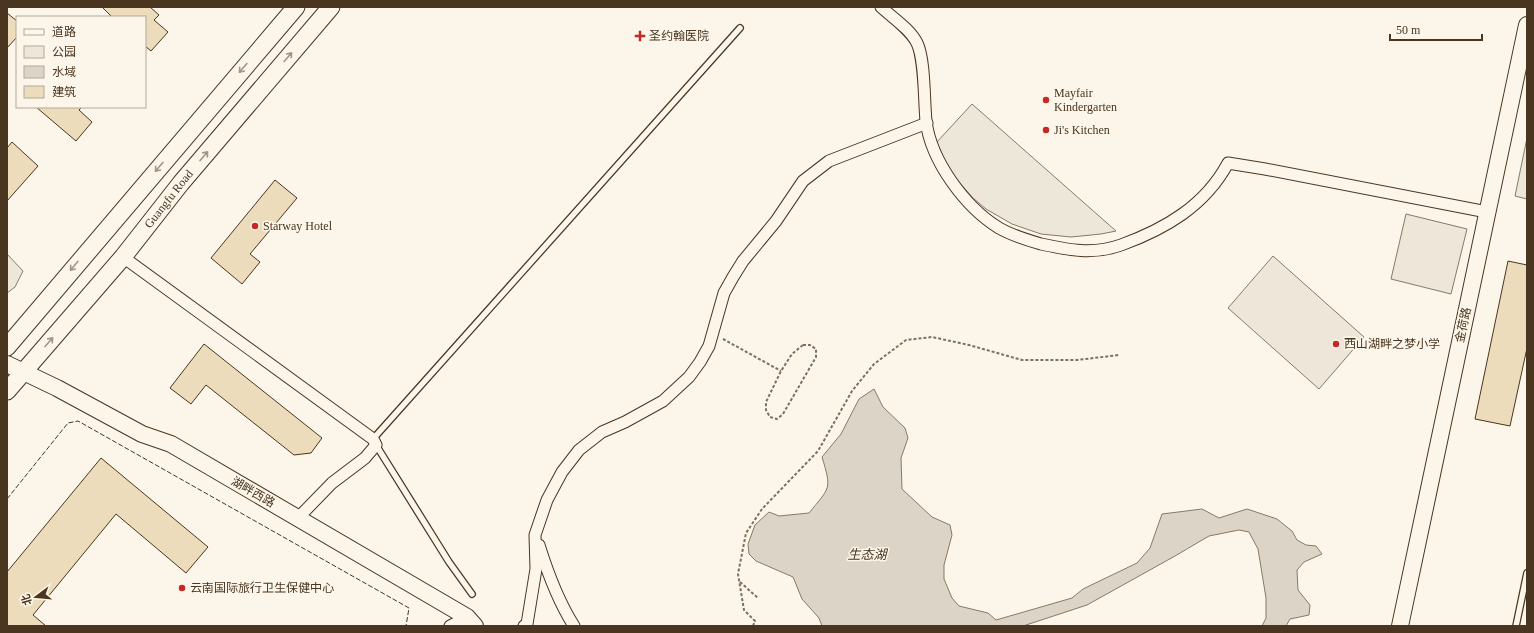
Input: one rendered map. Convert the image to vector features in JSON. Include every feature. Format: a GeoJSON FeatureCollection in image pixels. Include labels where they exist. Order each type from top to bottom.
{"type":"FeatureCollection","features":[{"type":"Feature","properties":{"kind":"main road"},"geometry":{"type":"LineString","coordinates":[[7,347],[46,299],[296,7]]}},
{"type":"Feature","properties":{"kind":"main road","name":"Guangfu Road"},"geometry":{"type":"LineString","coordinates":[[7,391],[123,257],[180,183],[331,7]]}},
{"type":"Feature","properties":{"kind":"street"},"geometry":{"type":"LineString","coordinates":[[881,7],[909,32],[917,44],[921,58],[927,123],[936,156],[947,175],[969,203],[999,228],[1027,240],[1064,249],[1096,252],[1115,247],[1154,232],[1171,223],[1204,196],[1222,174],[1228,163],[1487,212]]}},
{"type":"Feature","properties":{"kind":"street","name":"金荷路"},"geometry":{"type":"LineString","coordinates":[[1400,626],[1527,25]]}},
{"type":"Feature","properties":{"kind":"street"},"geometry":{"type":"LineString","coordinates":[[524,626],[526,624],[536,569],[536,535],[547,500],[562,472],[579,450],[602,432],[625,422],[663,401],[689,377],[709,346],[724,293],[736,272],[743,261],[776,221],[803,182],[828,161],[927,123]]}},
{"type":"Feature","properties":{"kind":"street"},"geometry":{"type":"LineString","coordinates":[[123,257],[374,442],[365,458],[332,483],[298,518]]}},
{"type":"Feature","properties":{"kind":"street","name":"湖畔西路"},"geometry":{"type":"LineString","coordinates":[[7,364],[58,388],[142,434],[171,444],[471,622]]}},
{"type":"Feature","properties":{"kind":"street"},"geometry":{"type":"LineString","coordinates":[[536,535],[549,576],[560,602],[574,626]]}},
{"type":"Feature","properties":{"kind":"street"},"geometry":{"type":"LineString","coordinates":[[450,626],[471,622]]}},
{"type":"Feature","properties":{"kind":"lane"},"geometry":{"type":"LineString","coordinates":[[472,594],[449,562],[374,442],[740,28]]}},
{"type":"Feature","properties":{"kind":"lane"},"geometry":{"type":"LineString","coordinates":[[1516,626],[1527,573]]}},
{"type":"Feature","properties":{"kind":"path"},"geometry":{"type":"LineString","coordinates":[[713,333],[781,371]]}},
{"type":"Feature","properties":{"kind":"path"},"geometry":{"type":"LineString","coordinates":[[753,626],[755,621],[744,610],[738,574],[746,533],[762,509],[818,451],[852,391],[874,364],[906,340],[932,337],[1022,360],[1077,360],[1118,355]]}},
{"type":"Feature","properties":{"kind":"path"},"geometry":{"type":"LineString","coordinates":[[810,344],[816,349],[816,357],[783,414],[777,419],[770,417],[766,410],[766,402],[781,371],[792,354],[803,345],[810,344]]}},
{"type":"Feature","properties":{"kind":"path"},"geometry":{"type":"LineString","coordinates":[[739,581],[758,598]]}},
{"type":"Feature","properties":{"kind":"green space"},"geometry":{"type":"Polygon","coordinates":[[[1406,214],[1467,229],[1451,294],[1391,279],[1406,214]]]}},
{"type":"Feature","properties":{"kind":"green space"},"geometry":{"type":"Polygon","coordinates":[[[1273,256],[1364,337],[1319,389],[1228,308],[1273,256]]]}},
{"type":"Feature","properties":{"kind":"shaded area"},"geometry":{"type":"Polygon","coordinates":[[[972,104],[1116,231],[1071,237],[1041,234],[1012,224],[986,209],[973,198],[951,173],[936,143],[972,104]]]}},
{"type":"Feature","properties":{"kind":"shaded area"},"geometry":{"type":"Polygon","coordinates":[[[1527,138],[1527,199],[1515,196],[1527,138]]]}},
{"type":"Feature","properties":{"kind":"shaded area"},"geometry":{"type":"Polygon","coordinates":[[[7,254],[23,271],[15,287],[7,293],[7,254]]]}},
{"type":"Feature","properties":{"kind":"water","name":"生态湖"},"geometry":{"type":"Polygon","coordinates":[[[874,389],[883,407],[905,428],[908,438],[901,458],[902,489],[932,517],[950,525],[952,535],[944,565],[944,579],[952,598],[959,606],[988,613],[996,620],[1072,598],[1083,589],[1137,563],[1150,548],[1162,514],[1202,509],[1219,518],[1247,509],[1277,519],[1292,531],[1297,540],[1306,545],[1316,546],[1322,554],[1304,562],[1297,570],[1298,590],[1310,605],[1309,615],[1290,619],[1286,626],[1262,626],[1266,618],[1266,598],[1258,549],[1249,532],[1239,530],[1209,536],[1087,605],[1023,626],[822,626],[819,618],[802,599],[793,577],[756,561],[749,554],[748,544],[755,525],[769,512],[779,516],[809,513],[825,493],[827,488],[828,482],[822,457],[841,434],[859,399],[874,389]]]}},
{"type":"Feature","properties":{"kind":"building"},"geometry":{"type":"Polygon","coordinates":[[[102,7],[150,7],[159,15],[154,20],[168,32],[151,51],[146,47],[146,16],[111,16],[102,7]]]}},
{"type":"Feature","properties":{"kind":"building"},"geometry":{"type":"Polygon","coordinates":[[[7,13],[16,20],[16,38],[7,48],[7,13]]]}},
{"type":"Feature","properties":{"kind":"building"},"geometry":{"type":"Polygon","coordinates":[[[37,108],[81,108],[79,110],[92,122],[76,141],[37,108]]]}},
{"type":"Feature","properties":{"kind":"building"},"geometry":{"type":"Polygon","coordinates":[[[12,142],[38,166],[7,201],[7,148],[12,142]]]}},
{"type":"Feature","properties":{"kind":"building","name":"Starway Hotel"},"geometry":{"type":"Polygon","coordinates":[[[275,180],[297,198],[250,254],[260,262],[242,284],[211,258],[275,180]]]}},
{"type":"Feature","properties":{"kind":"building"},"geometry":{"type":"Polygon","coordinates":[[[1508,261],[1527,265],[1527,348],[1510,426],[1475,419],[1508,261]]]}},
{"type":"Feature","properties":{"kind":"building"},"geometry":{"type":"Polygon","coordinates":[[[204,344],[322,438],[311,453],[294,455],[206,385],[191,404],[170,388],[204,344]]]}},
{"type":"Feature","properties":{"kind":"building"},"geometry":{"type":"Polygon","coordinates":[[[101,458],[208,547],[186,573],[116,514],[33,615],[46,626],[7,626],[7,572],[101,458]]]}},
{"type":"Feature","properties":{"kind":"fence"},"geometry":{"type":"LineString","coordinates":[[7,499],[68,423],[78,421],[409,608],[406,626]]}},
{"type":"Feature","properties":{"kind":"place","name":"圣约翰医院"},"geometry":{"type":"Point","coordinates":[640,36]}},
{"type":"Feature","properties":{"kind":"place","name":"Mayfair Kindergarten"},"geometry":{"type":"Point","coordinates":[1046,100]}},
{"type":"Feature","properties":{"kind":"place","name":"Ji's Kitchen"},"geometry":{"type":"Point","coordinates":[1046,130]}},
{"type":"Feature","properties":{"kind":"place","name":"Starway Hotel"},"geometry":{"type":"Point","coordinates":[255,226]}},
{"type":"Feature","properties":{"kind":"place","name":"西山湖畔之梦小学"},"geometry":{"type":"Point","coordinates":[1336,344]}},
{"type":"Feature","properties":{"kind":"place","name":"云南国际旅行卫生保健中心"},"geometry":{"type":"Point","coordinates":[182,588]}}]}
